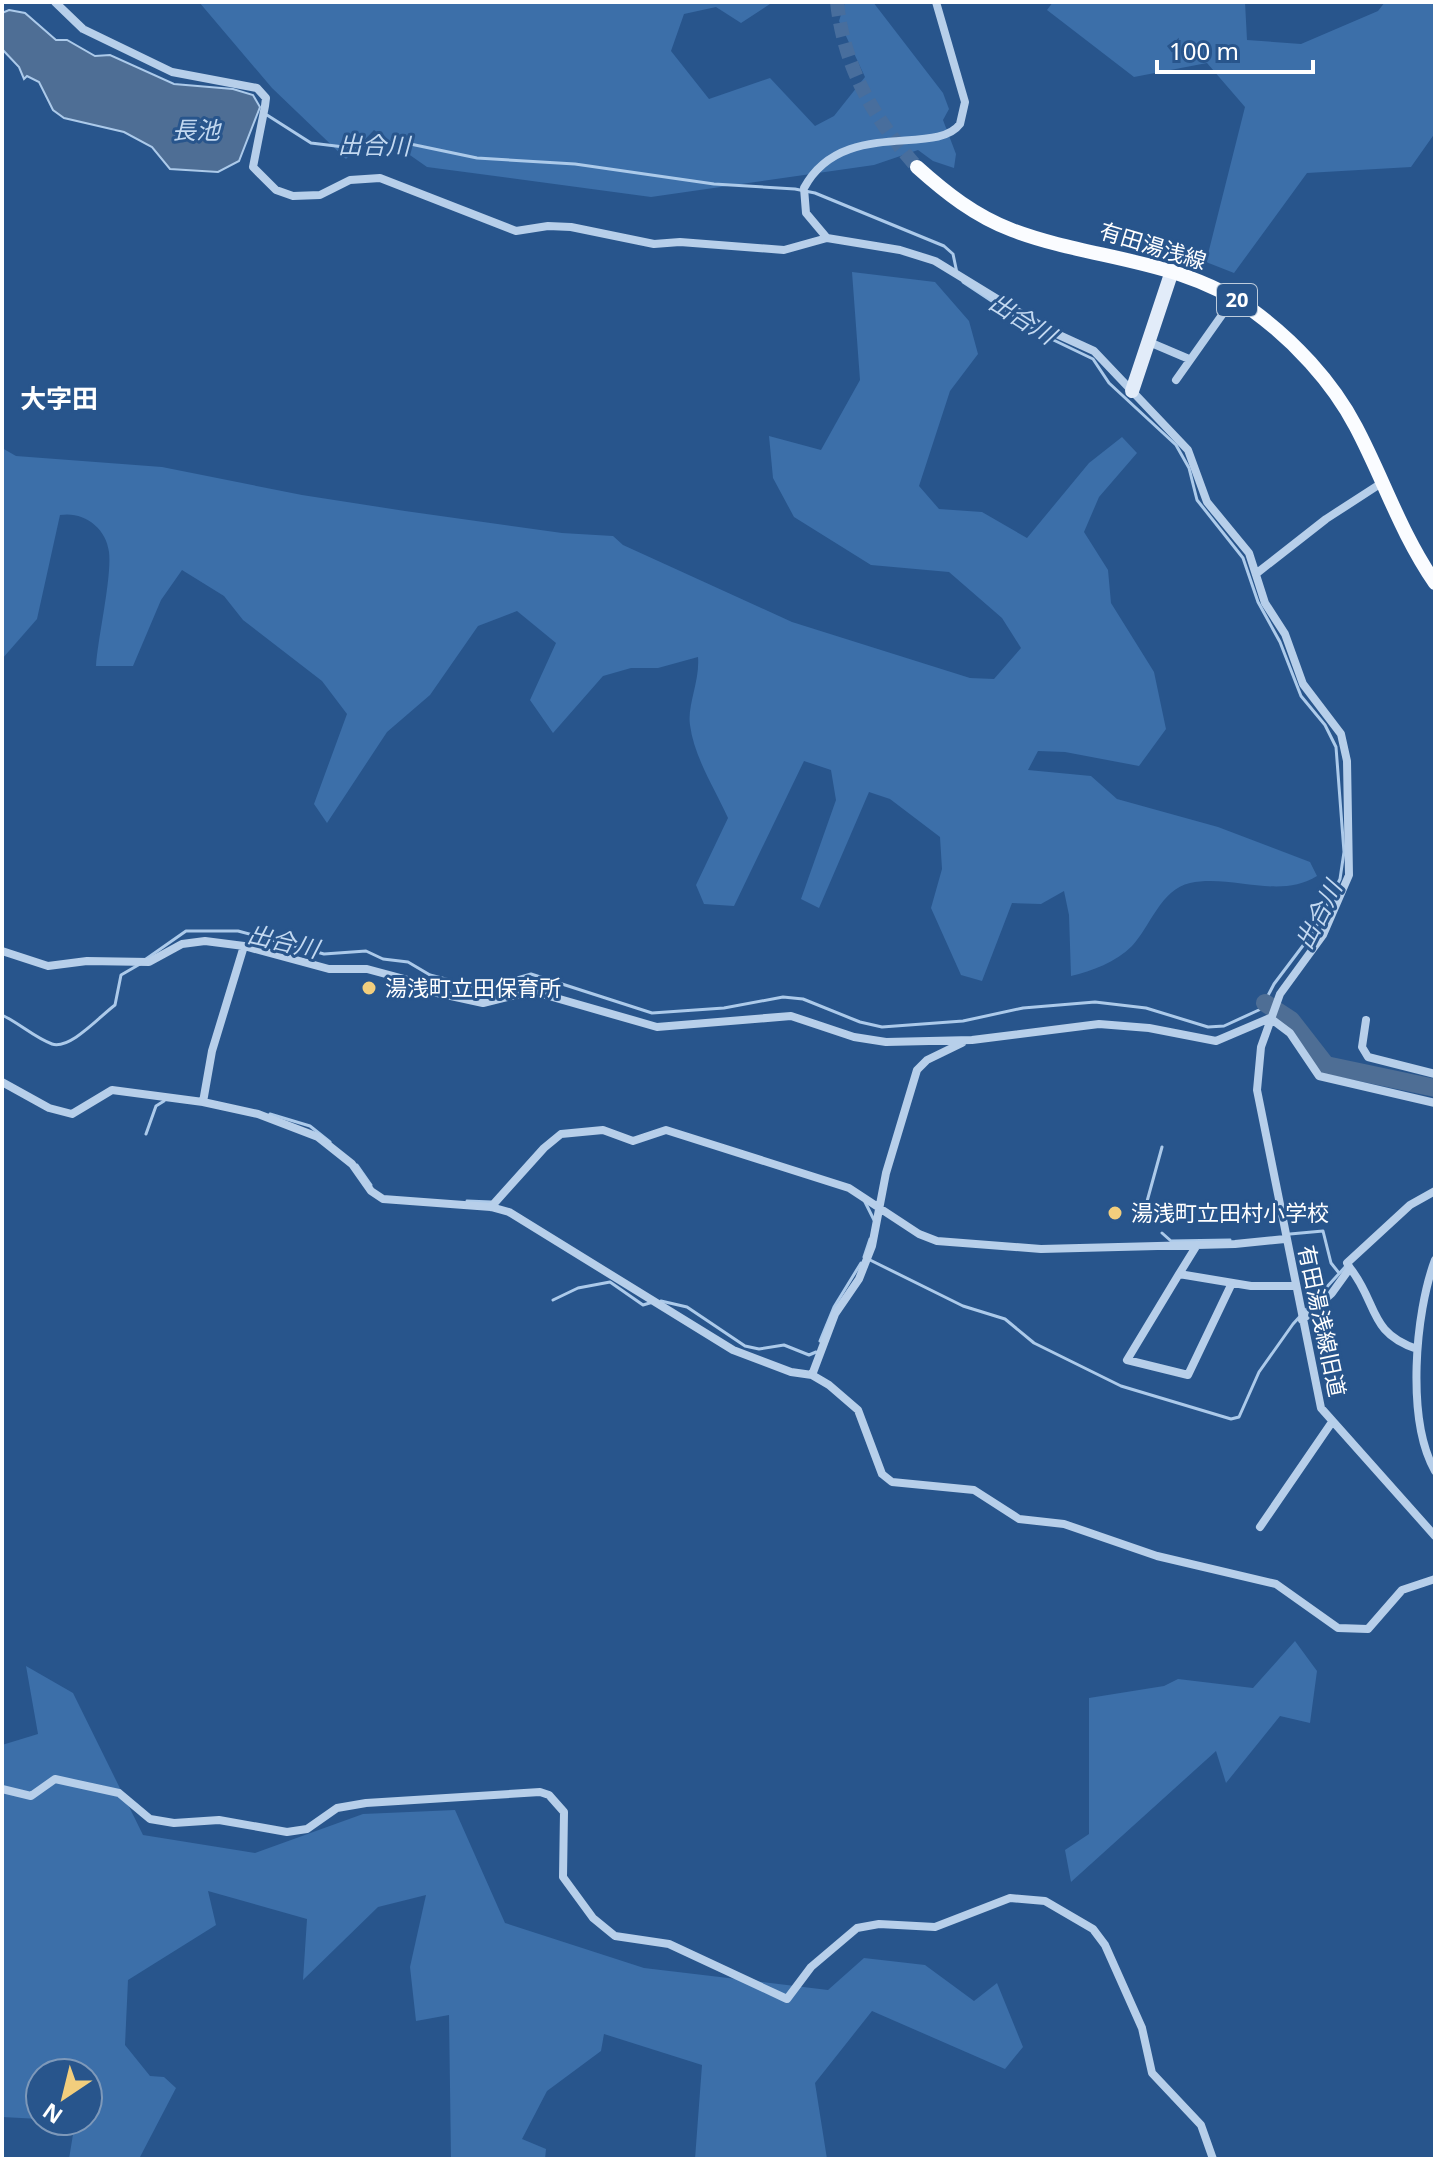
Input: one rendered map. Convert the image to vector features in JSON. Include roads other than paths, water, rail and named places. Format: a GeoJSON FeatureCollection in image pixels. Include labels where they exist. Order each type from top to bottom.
{"type":"FeatureCollection","features":[{"type":"Feature","properties":{"kind":"main road","name":"有田湯浅線"},"geometry":{"type":"LineString","coordinates":[[917,167],[968,209],[1011,230],[1172,271],[1234,298],[1272,325],[1319,372],[1356,426],[1404,535],[1435,583]]}},
{"type":"Feature","properties":{"kind":"street"},"geometry":{"type":"LineString","coordinates":[[55,2],[83,29],[172,72],[257,88],[266,98],[253,167],[256,174],[284,194],[320,195],[350,180],[380,178],[516,231],[548,226],[571,227],[654,244],[680,242],[784,250],[827,238]]}},
{"type":"Feature","properties":{"kind":"street"},"geometry":{"type":"LineString","coordinates":[[827,238],[815,229],[803,203],[804,188],[819,167],[836,155],[865,145],[949,135],[963,116],[963,95],[936,2]]}},
{"type":"Feature","properties":{"kind":"street","name":"有田湯浅線旧道"},"geometry":{"type":"LineString","coordinates":[[827,238],[900,250],[944,265],[1048,330],[1088,346],[1188,450],[1207,502],[1244,544],[1257,573],[1265,603],[1285,634],[1298,675],[1337,726],[1344,742],[1351,857],[1349,875],[1317,945],[1285,985],[1270,1018],[1261,1047],[1257,1090],[1317,1397],[1332,1422],[1435,1536]]}},
{"type":"Feature","properties":{"kind":"street"},"geometry":{"type":"LineString","coordinates":[[1132,391],[1172,271]]}},
{"type":"Feature","properties":{"kind":"street"},"geometry":{"type":"LineString","coordinates":[[1176,380],[1234,298]]}},
{"type":"Feature","properties":{"kind":"street"},"geometry":{"type":"LineString","coordinates":[[1149,342],[1189,359]]}},
{"type":"Feature","properties":{"kind":"street"},"geometry":{"type":"LineString","coordinates":[[1257,573],[1326,519],[1380,484]]}},
{"type":"Feature","properties":{"kind":"street"},"geometry":{"type":"LineString","coordinates":[[2,951],[48,966],[87,961],[149,962],[191,942],[244,946],[329,969],[367,969],[408,980],[428,991],[483,1003],[524,993],[542,994],[657,1027],[791,1016],[873,1041],[972,1040],[1099,1024],[1149,1028],[1216,1041],[1270,1018],[1290,1033],[1319,1076],[1419,1096],[1435,1103]]}},
{"type":"Feature","properties":{"kind":"street"},"geometry":{"type":"LineString","coordinates":[[203,1102],[212,1051],[244,946]]}},
{"type":"Feature","properties":{"kind":"street"},"geometry":{"type":"LineString","coordinates":[[1366,1020],[1362,1047],[1368,1057],[1435,1074]]}},
{"type":"Feature","properties":{"kind":"street"},"geometry":{"type":"LineString","coordinates":[[812,1375],[835,1314],[864,1267],[886,1173],[917,1070],[940,1051],[972,1040]]}},
{"type":"Feature","properties":{"kind":"street"},"geometry":{"type":"LineString","coordinates":[[2,1082],[49,1108],[72,1114],[112,1090],[203,1102],[258,1114],[310,1132],[352,1164],[371,1191],[383,1199],[491,1207],[509,1212],[733,1350],[791,1372],[812,1375],[854,1405],[865,1422],[882,1474],[892,1482],[974,1490],[1019,1519],[1064,1524],[1157,1556],[1276,1584],[1334,1626],[1347,1630],[1368,1629],[1402,1590],[1435,1579]]}},
{"type":"Feature","properties":{"kind":"street"},"geometry":{"type":"LineString","coordinates":[[491,1207],[544,1148],[561,1134],[603,1130],[633,1141],[666,1130],[849,1188],[919,1234],[957,1243],[1041,1249],[1285,1239]]}},
{"type":"Feature","properties":{"kind":"street"},"geometry":{"type":"LineString","coordinates":[[1417,1349],[1398,1340],[1377,1324],[1373,1303],[1347,1263],[1410,1205],[1435,1191]]}},
{"type":"Feature","properties":{"kind":"street"},"geometry":{"type":"LineString","coordinates":[[1197,1245],[1127,1360],[1188,1375],[1232,1283]]}},
{"type":"Feature","properties":{"kind":"street"},"geometry":{"type":"LineString","coordinates":[[1435,1260],[1422,1297],[1417,1349],[1420,1418],[1435,1471]]}},
{"type":"Feature","properties":{"kind":"street"},"geometry":{"type":"LineString","coordinates":[[1302,1320],[1332,1293],[1350,1268]]}},
{"type":"Feature","properties":{"kind":"street"},"geometry":{"type":"LineString","coordinates":[[1179,1274],[1267,1288],[1295,1286]]}},
{"type":"Feature","properties":{"kind":"street"},"geometry":{"type":"LineString","coordinates":[[1260,1527],[1332,1422]]}},
{"type":"Feature","properties":{"kind":"street"},"geometry":{"type":"LineString","coordinates":[[2,1789],[31,1796],[55,1779],[86,1783],[119,1793],[150,1819],[174,1823],[219,1820],[287,1832],[307,1829],[337,1808],[366,1803],[540,1792],[549,1795],[564,1812],[563,1877],[593,1918],[615,1936],[669,1944],[787,1999],[811,1967],[857,1928],[879,1924],[935,1927],[952,1923],[1010,1898],[1045,1901],[1093,1929],[1105,1945],[1142,2028],[1152,2073],[1201,2125],[1213,2159]]}},
{"type":"Feature","properties":{"kind":"water","name":"長池"},"geometry":{"type":"Polygon","coordinates":[[[9,10],[25,13],[56,40],[67,40],[95,56],[110,55],[174,84],[233,89],[253,95],[260,107],[239,161],[218,172],[170,169],[152,147],[124,132],[64,118],[53,110],[39,82],[27,76],[24,79],[19,67],[2,49],[2,13],[9,10]]]}},
{"type":"Feature","properties":{"kind":"waterway","name":"出合川"},"geometry":{"type":"LineString","coordinates":[[267,115],[311,143],[344,147],[396,141],[477,158],[575,164],[714,184],[815,193],[944,246],[953,254],[957,273]]}},
{"type":"Feature","properties":{"kind":"waterway","name":"出合川"},"geometry":{"type":"LineString","coordinates":[[146,959],[186,931],[238,931],[324,954],[366,951],[383,959],[408,962],[430,975],[481,988],[531,974],[652,1013],[724,1008],[783,997],[803,999],[860,1022],[882,1027],[963,1021],[1023,1008],[1095,1002],[1146,1008],[1208,1027],[1224,1026],[1261,1009],[1274,984],[1314,931],[1340,879],[1344,852],[1336,747],[1325,725],[1301,696],[1280,642],[1258,602],[1243,558],[1197,500],[1189,468],[1176,445],[1109,383],[1093,359],[1043,335],[963,282]]}},
{"type":"Feature","properties":{"kind":"waterway","name":"出合川"},"geometry":{"type":"LineString","coordinates":[[2,1015],[52,1044],[67,1042],[115,1005],[121,975],[140,964]]}},
{"type":"Feature","properties":{"kind":"waterway","name":"出合川"},"geometry":{"type":"LineString","coordinates":[[1265,1003],[1291,1020],[1326,1065],[1435,1088]]}},
{"type":"Feature","properties":{"kind":"waterway"},"geometry":{"type":"LineString","coordinates":[[146,1134],[156,1106],[164,1101]]}},
{"type":"Feature","properties":{"kind":"waterway"},"geometry":{"type":"LineString","coordinates":[[270,1114],[310,1126],[330,1142]]}},
{"type":"Feature","properties":{"kind":"waterway"},"geometry":{"type":"LineString","coordinates":[[1146,1205],[1162,1147]]}},
{"type":"Feature","properties":{"kind":"waterway"},"geometry":{"type":"LineString","coordinates":[[357,1165],[371,1185]]}},
{"type":"Feature","properties":{"kind":"waterway"},"geometry":{"type":"LineString","coordinates":[[467,1201],[491,1202]]}},
{"type":"Feature","properties":{"kind":"waterway"},"geometry":{"type":"LineString","coordinates":[[865,1202],[874,1220]]}},
{"type":"Feature","properties":{"kind":"waterway"},"geometry":{"type":"LineString","coordinates":[[1290,1234],[1323,1231],[1331,1263],[1339,1273]]}},
{"type":"Feature","properties":{"kind":"waterway"},"geometry":{"type":"LineString","coordinates":[[1162,1233],[1171,1241],[1230,1240]]}},
{"type":"Feature","properties":{"kind":"waterway"},"geometry":{"type":"LineString","coordinates":[[870,1239],[864,1257],[963,1306],[1005,1319],[1034,1343],[1121,1386],[1231,1419],[1239,1417],[1259,1372],[1293,1324],[1346,1266]]}},
{"type":"Feature","properties":{"kind":"waterway"},"geometry":{"type":"LineString","coordinates":[[820,1341],[834,1307],[861,1263]]}},
{"type":"Feature","properties":{"kind":"waterway"},"geometry":{"type":"LineString","coordinates":[[553,1300],[578,1288],[610,1282],[643,1305],[653,1302]]}},
{"type":"Feature","properties":{"kind":"waterway"},"geometry":{"type":"LineString","coordinates":[[661,1301],[687,1307],[745,1346],[759,1349],[784,1345],[809,1355],[816,1352]]}},
{"type":"Feature","properties":{"kind":"tunnel"},"geometry":{"type":"LineString","coordinates":[[837,2],[846,48],[863,90],[887,130],[917,167]]}},
{"type":"Feature","properties":{"kind":"place","name":"湯浅町立田保育所"},"geometry":{"type":"Point","coordinates":[369,988]}},
{"type":"Feature","properties":{"kind":"place","name":"湯浅町立田村小学校"},"geometry":{"type":"Point","coordinates":[1115,1213]}},
{"type":"Feature","properties":{"kind":"district","name":"大字田"},"geometry":{"type":"Point","coordinates":[59,399]}}]}
